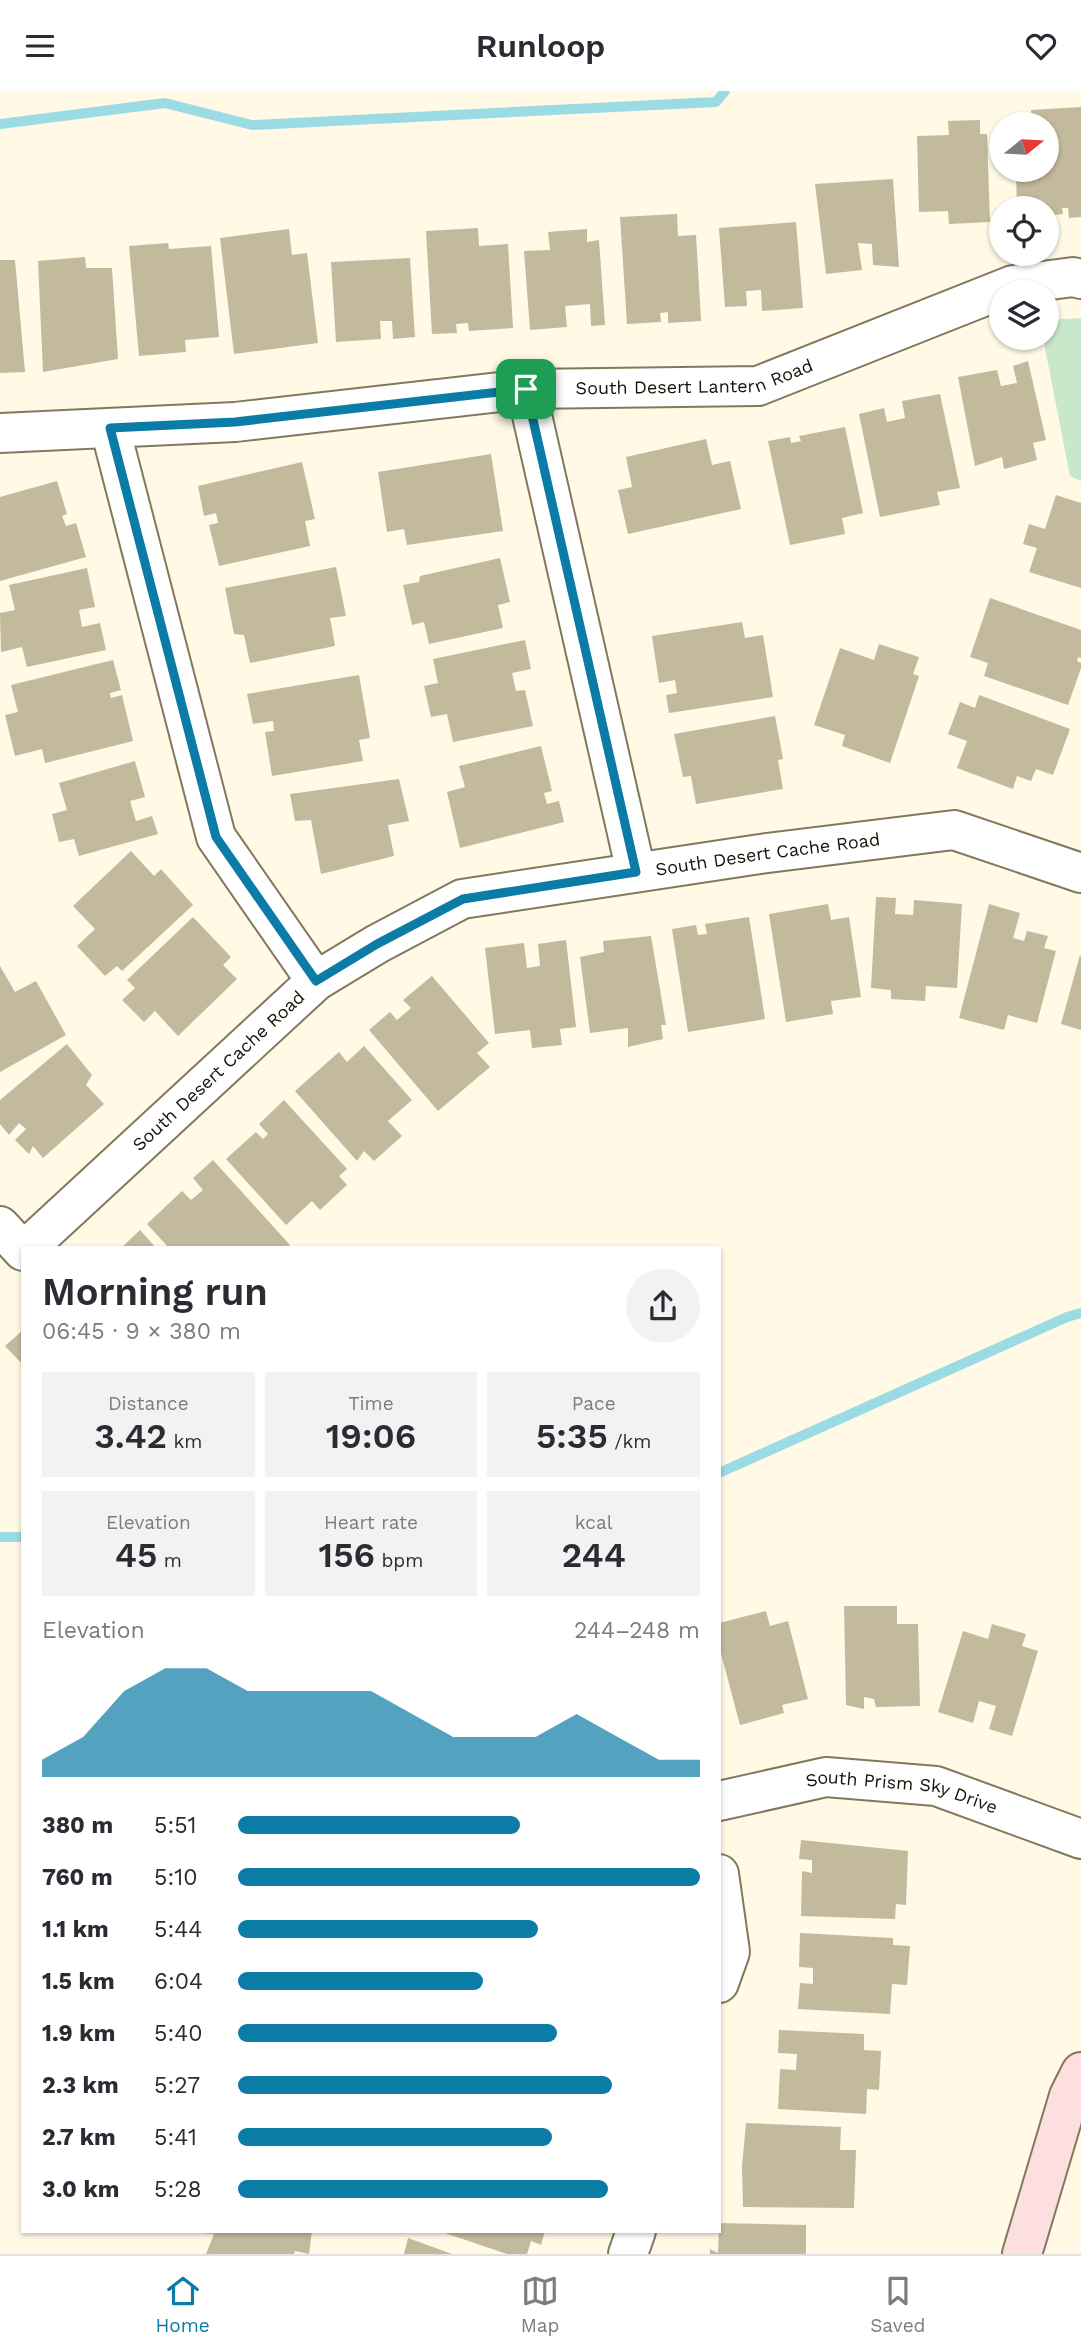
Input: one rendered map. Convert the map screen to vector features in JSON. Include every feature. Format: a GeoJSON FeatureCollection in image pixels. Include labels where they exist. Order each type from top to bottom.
{"type":"FeatureCollection","features":[{"type":"Feature","properties":{"kind":"main road"},"geometry":{"type":"LineString","coordinates":[[1022,2254],[1069,2096],[1081,2072]]}},
{"type":"Feature","properties":{"kind":"street","name":"South Desert Lantern Road"},"geometry":{"type":"LineString","coordinates":[[0,433],[235,422],[526,389],[758,386],[1013,285],[1073,277],[1081,279]]}},
{"type":"Feature","properties":{"kind":"street"},"geometry":{"type":"LineString","coordinates":[[526,389],[636,872]]}},
{"type":"Feature","properties":{"kind":"street"},"geometry":{"type":"LineString","coordinates":[[110,428],[216,837],[316,981]]}},
{"type":"Feature","properties":{"kind":"street","name":"South Desert Cache Road"},"geometry":{"type":"LineString","coordinates":[[29,1246],[316,981],[377,944],[463,899],[760,853],[954,830],[1078,862]]}},
{"type":"Feature","properties":{"kind":"street"},"geometry":{"type":"LineString","coordinates":[[0,1226],[21,1250]]}},
{"type":"Feature","properties":{"kind":"street"},"geometry":{"type":"LineString","coordinates":[[0,1273],[21,1254]]}},
{"type":"Feature","properties":{"kind":"street","name":"South Prism Sky Drive"},"geometry":{"type":"LineString","coordinates":[[721,1801],[826,1777],[936,1786],[1081,1839]]}},
{"type":"Feature","properties":{"kind":"street"},"geometry":{"type":"LineString","coordinates":[[721,1888],[730,1952],[721,1977]]}},
{"type":"Feature","properties":{"kind":"street"},"geometry":{"type":"LineString","coordinates":[[628,2254],[635,2233]]}},
{"type":"Feature","properties":{"kind":"green space"},"geometry":{"type":"Polygon","coordinates":[[[1081,318],[1081,481],[1070,476],[1045,350],[1059,350],[1059,319],[1081,318]]]}},
{"type":"Feature","properties":{"kind":"building"},"geometry":{"type":"Polygon","coordinates":[[[1081,107],[1081,217],[1069,218],[1068,208],[1062,208],[1063,214],[1059,214],[1059,196],[1017,196],[1016,182],[1059,182],[1059,112],[1031,110],[1081,107]]]}},
{"type":"Feature","properties":{"kind":"building"},"geometry":{"type":"Polygon","coordinates":[[[980,120],[980,134],[987,134],[989,222],[949,224],[948,211],[919,212],[917,136],[949,135],[948,121],[980,120]]]}},
{"type":"Feature","properties":{"kind":"building"},"geometry":{"type":"Polygon","coordinates":[[[893,179],[899,267],[873,265],[872,244],[858,243],[862,270],[826,274],[815,184],[893,179]]]}},
{"type":"Feature","properties":{"kind":"building"},"geometry":{"type":"Polygon","coordinates":[[[677,214],[678,236],[696,235],[701,321],[668,323],[668,312],[660,313],[661,322],[627,324],[620,217],[677,214]]]}},
{"type":"Feature","properties":{"kind":"building"},"geometry":{"type":"Polygon","coordinates":[[[796,222],[803,308],[762,311],[761,290],[746,291],[747,306],[725,307],[719,228],[796,222]]]}},
{"type":"Feature","properties":{"kind":"building"},"geometry":{"type":"Polygon","coordinates":[[[478,228],[479,246],[508,244],[513,328],[469,331],[468,323],[456,324],[457,333],[432,334],[426,231],[478,228]]]}},
{"type":"Feature","properties":{"kind":"building"},"geometry":{"type":"Polygon","coordinates":[[[289,229],[292,255],[307,253],[318,343],[234,354],[220,238],[289,229]]]}},
{"type":"Feature","properties":{"kind":"building"},"geometry":{"type":"Polygon","coordinates":[[[587,229],[587,242],[599,240],[605,325],[591,326],[590,304],[565,306],[567,327],[530,330],[524,251],[550,250],[548,232],[587,229]]]}},
{"type":"Feature","properties":{"kind":"building"},"geometry":{"type":"Polygon","coordinates":[[[168,243],[169,249],[211,246],[219,337],[185,340],[186,352],[139,356],[129,246],[168,243]]]}},
{"type":"Feature","properties":{"kind":"building"},"geometry":{"type":"Polygon","coordinates":[[[85,257],[86,268],[112,268],[118,359],[43,372],[38,261],[85,257]]]}},
{"type":"Feature","properties":{"kind":"building"},"geometry":{"type":"Polygon","coordinates":[[[410,258],[415,337],[393,339],[392,321],[380,321],[381,339],[336,342],[331,262],[410,258]]]}},
{"type":"Feature","properties":{"kind":"building"},"geometry":{"type":"Polygon","coordinates":[[[0,260],[15,260],[25,372],[0,373],[0,260]]]}},
{"type":"Feature","properties":{"kind":"building"},"geometry":{"type":"Polygon","coordinates":[[[1028,361],[1046,440],[1033,443],[1037,460],[1004,469],[1002,457],[975,466],[958,377],[997,370],[1001,386],[1017,383],[1013,366],[1028,361]]]}},
{"type":"Feature","properties":{"kind":"building"},"geometry":{"type":"Polygon","coordinates":[[[940,394],[960,488],[937,492],[940,505],[880,517],[859,414],[884,408],[887,422],[905,418],[902,401],[940,394]]]}},
{"type":"Feature","properties":{"kind":"building"},"geometry":{"type":"Polygon","coordinates":[[[845,427],[863,513],[842,518],[845,534],[790,545],[768,441],[790,437],[791,443],[801,441],[799,436],[845,427]]]}},
{"type":"Feature","properties":{"kind":"building"},"geometry":{"type":"Polygon","coordinates":[[[706,439],[712,465],[730,461],[741,509],[628,534],[618,490],[632,487],[626,457],[706,439]]]}},
{"type":"Feature","properties":{"kind":"building"},"geometry":{"type":"Polygon","coordinates":[[[491,454],[503,531],[407,545],[404,529],[387,532],[378,472],[491,454]]]}},
{"type":"Feature","properties":{"kind":"building"},"geometry":{"type":"Polygon","coordinates":[[[302,462],[315,519],[305,521],[310,546],[219,566],[209,525],[218,523],[216,513],[204,516],[198,486],[302,462]]]}},
{"type":"Feature","properties":{"kind":"building"},"geometry":{"type":"Polygon","coordinates":[[[57,481],[67,514],[62,516],[66,526],[76,523],[86,557],[0,581],[0,497],[57,481]]]}},
{"type":"Feature","properties":{"kind":"building"},"geometry":{"type":"Polygon","coordinates":[[[1056,495],[1081,503],[1081,588],[1029,572],[1037,548],[1023,544],[1029,524],[1045,529],[1056,495]]]}},
{"type":"Feature","properties":{"kind":"building"},"geometry":{"type":"Polygon","coordinates":[[[500,558],[510,602],[498,605],[503,628],[429,644],[424,622],[412,625],[403,585],[419,582],[420,576],[500,558]]]}},
{"type":"Feature","properties":{"kind":"building"},"geometry":{"type":"Polygon","coordinates":[[[336,567],[346,616],[330,618],[335,646],[250,663],[244,635],[234,634],[225,588],[336,567]]]}},
{"type":"Feature","properties":{"kind":"building"},"geometry":{"type":"Polygon","coordinates":[[[87,568],[95,607],[79,610],[82,627],[100,623],[106,650],[27,667],[22,647],[1,652],[0,613],[15,610],[9,585],[87,568]]]}},
{"type":"Feature","properties":{"kind":"building"},"geometry":{"type":"Polygon","coordinates":[[[990,598],[1081,630],[1081,658],[1078,657],[1077,661],[1081,663],[1081,668],[1068,705],[984,676],[988,663],[970,657],[990,598]]]}},
{"type":"Feature","properties":{"kind":"building"},"geometry":{"type":"Polygon","coordinates":[[[742,622],[745,638],[763,635],[773,697],[669,713],[666,695],[677,693],[675,680],[659,683],[652,636],[742,622]]]}},
{"type":"Feature","properties":{"kind":"building"},"geometry":{"type":"Polygon","coordinates":[[[525,640],[531,669],[512,673],[516,691],[525,690],[533,726],[453,742],[447,714],[431,717],[424,686],[438,683],[433,659],[525,640]]]}},
{"type":"Feature","properties":{"kind":"building"},"geometry":{"type":"Polygon","coordinates":[[[879,644],[919,657],[913,674],[919,676],[890,763],[842,746],[845,735],[814,725],[840,648],[874,660],[879,644]]]}},
{"type":"Feature","properties":{"kind":"building"},"geometry":{"type":"Polygon","coordinates":[[[113,660],[121,690],[110,693],[111,698],[122,695],[133,741],[45,763],[42,749],[15,756],[5,715],[18,712],[11,685],[113,660]]]}},
{"type":"Feature","properties":{"kind":"building"},"geometry":{"type":"Polygon","coordinates":[[[359,675],[370,738],[359,740],[363,761],[272,776],[265,732],[274,731],[273,721],[253,724],[247,694],[359,675]]]}},
{"type":"Feature","properties":{"kind":"building"},"geometry":{"type":"Polygon","coordinates":[[[979,695],[1070,729],[1053,775],[1036,769],[1031,781],[1017,776],[1013,789],[957,768],[967,741],[948,734],[960,702],[975,708],[979,695]]]}},
{"type":"Feature","properties":{"kind":"building"},"geometry":{"type":"Polygon","coordinates":[[[775,716],[783,759],[778,760],[783,789],[696,804],[691,776],[683,777],[674,734],[775,716]]]}},
{"type":"Feature","properties":{"kind":"building"},"geometry":{"type":"Polygon","coordinates":[[[541,746],[552,791],[544,793],[547,804],[559,801],[564,822],[460,848],[447,792],[465,787],[459,766],[541,746]]]}},
{"type":"Feature","properties":{"kind":"building"},"geometry":{"type":"Polygon","coordinates":[[[135,761],[145,797],[130,801],[136,821],[152,816],[158,834],[79,856],[74,839],[59,842],[52,814],[67,810],[59,783],[135,761]]]}},
{"type":"Feature","properties":{"kind":"building"},"geometry":{"type":"Polygon","coordinates":[[[399,779],[409,821],[388,825],[394,856],[321,874],[311,820],[295,821],[290,794],[399,779]]]}},
{"type":"Feature","properties":{"kind":"building"},"geometry":{"type":"Polygon","coordinates":[[[131,851],[154,876],[161,869],[193,905],[122,971],[117,966],[105,976],[77,946],[95,929],[73,906],[131,851]]]}},
{"type":"Feature","properties":{"kind":"building"},"geometry":{"type":"Polygon","coordinates":[[[876,897],[896,898],[895,914],[913,915],[914,900],[962,904],[957,988],[926,986],[925,1001],[891,999],[891,990],[871,988],[876,897]]]}},
{"type":"Feature","properties":{"kind":"building"},"geometry":{"type":"Polygon","coordinates":[[[828,904],[831,920],[849,917],[861,997],[831,1001],[833,1014],[786,1022],[769,914],[828,904]]]}},
{"type":"Feature","properties":{"kind":"building"},"geometry":{"type":"Polygon","coordinates":[[[989,904],[1020,913],[1013,938],[1024,941],[1027,931],[1048,936],[1044,948],[1056,951],[1037,1023],[1008,1015],[1004,1030],[959,1018],[989,904]]]}},
{"type":"Feature","properties":{"kind":"building"},"geometry":{"type":"Polygon","coordinates":[[[193,917],[231,957],[223,965],[237,979],[178,1036],[155,1011],[144,1022],[122,1000],[135,988],[127,980],[193,917]]]}},
{"type":"Feature","properties":{"kind":"building"},"geometry":{"type":"Polygon","coordinates":[[[749,917],[765,1019],[688,1032],[672,929],[696,925],[698,935],[707,934],[705,924],[749,917]]]}},
{"type":"Feature","properties":{"kind":"building"},"geometry":{"type":"Polygon","coordinates":[[[651,936],[666,1025],[661,1025],[663,1039],[628,1047],[628,1028],[590,1033],[580,957],[604,952],[603,941],[651,936]]]}},
{"type":"Feature","properties":{"kind":"building"},"geometry":{"type":"Polygon","coordinates":[[[566,940],[576,1027],[560,1029],[562,1045],[532,1048],[530,1030],[495,1034],[485,948],[524,943],[527,968],[540,966],[538,944],[566,940]]]}},
{"type":"Feature","properties":{"kind":"building"},"geometry":{"type":"Polygon","coordinates":[[[1081,956],[1081,1030],[1061,1024],[1081,956]]]}},
{"type":"Feature","properties":{"kind":"building"},"geometry":{"type":"Polygon","coordinates":[[[0,966],[15,992],[36,981],[66,1035],[0,1072],[0,966]]]}},
{"type":"Feature","properties":{"kind":"building"},"geometry":{"type":"Polygon","coordinates":[[[432,976],[489,1043],[477,1053],[490,1067],[438,1111],[369,1030],[390,1012],[397,1020],[411,1008],[403,1000],[432,976]]]}},
{"type":"Feature","properties":{"kind":"building"},"geometry":{"type":"Polygon","coordinates":[[[67,1044],[92,1075],[86,1085],[104,1104],[43,1158],[33,1146],[29,1154],[15,1140],[26,1129],[19,1123],[9,1135],[0,1124],[0,1100],[67,1044]]]}},
{"type":"Feature","properties":{"kind":"building"},"geometry":{"type":"Polygon","coordinates":[[[364,1046],[412,1100],[388,1121],[402,1136],[374,1161],[364,1151],[357,1161],[295,1091],[339,1052],[347,1062],[364,1046]]]}},
{"type":"Feature","properties":{"kind":"building"},"geometry":{"type":"Polygon","coordinates":[[[284,1100],[347,1169],[339,1176],[347,1185],[320,1210],[312,1201],[286,1225],[226,1159],[256,1132],[263,1139],[268,1134],[259,1124],[284,1100]]]}},
{"type":"Feature","properties":{"kind":"building"},"geometry":{"type":"Polygon","coordinates":[[[213,1160],[290,1245],[167,1246],[147,1224],[182,1191],[191,1200],[203,1190],[193,1178],[213,1160]]]}},
{"type":"Feature","properties":{"kind":"building"},"geometry":{"type":"Polygon","coordinates":[[[140,1230],[154,1246],[123,1246],[140,1230]]]}},
{"type":"Feature","properties":{"kind":"building"},"geometry":{"type":"Polygon","coordinates":[[[21,1332],[21,1363],[5,1346],[21,1332]]]}},
{"type":"Feature","properties":{"kind":"building"},"geometry":{"type":"Polygon","coordinates":[[[844,1606],[897,1606],[897,1624],[918,1624],[920,1706],[876,1707],[874,1699],[864,1697],[864,1709],[846,1705],[844,1606]]]}},
{"type":"Feature","properties":{"kind":"building"},"geometry":{"type":"Polygon","coordinates":[[[766,1611],[770,1626],[788,1621],[808,1699],[782,1705],[784,1713],[740,1725],[721,1654],[721,1622],[766,1611]]]}},
{"type":"Feature","properties":{"kind":"building"},"geometry":{"type":"Polygon","coordinates":[[[992,1624],[1026,1634],[1022,1646],[1038,1651],[1012,1736],[989,1729],[996,1706],[979,1701],[973,1723],[938,1712],[963,1631],[988,1639],[992,1624]]]}},
{"type":"Feature","properties":{"kind":"building"},"geometry":{"type":"Polygon","coordinates":[[[801,1840],[908,1851],[906,1905],[896,1904],[895,1919],[801,1916],[802,1871],[812,1873],[812,1860],[799,1859],[801,1840]]]}},
{"type":"Feature","properties":{"kind":"building"},"geometry":{"type":"Polygon","coordinates":[[[800,1933],[893,1938],[893,1945],[910,1946],[907,1985],[892,1984],[890,2014],[798,2009],[800,1983],[813,1984],[813,1968],[799,1967],[800,1933]]]}},
{"type":"Feature","properties":{"kind":"building"},"geometry":{"type":"Polygon","coordinates":[[[779,2030],[864,2034],[864,2050],[881,2051],[879,2090],[867,2089],[866,2114],[778,2109],[780,2069],[796,2070],[797,2054],[778,2053],[779,2030]]]}},
{"type":"Feature","properties":{"kind":"building"},"geometry":{"type":"Polygon","coordinates":[[[746,2123],[841,2127],[840,2150],[856,2150],[854,2208],[743,2207],[742,2166],[746,2123]]]}},
{"type":"Feature","properties":{"kind":"building"},"geometry":{"type":"Polygon","coordinates":[[[721,2223],[806,2225],[806,2254],[710,2254],[710,2249],[718,2253],[721,2223]]]}},
{"type":"Feature","properties":{"kind":"building"},"geometry":{"type":"Polygon","coordinates":[[[202,2233],[312,2233],[309,2254],[295,2251],[294,2254],[206,2254],[214,2234],[202,2233]]]}},
{"type":"Feature","properties":{"kind":"building"},"geometry":{"type":"Polygon","coordinates":[[[445,2233],[544,2233],[541,2245],[531,2241],[527,2254],[507,2254],[445,2233]]]}},
{"type":"Feature","properties":{"kind":"building"},"geometry":{"type":"Polygon","coordinates":[[[408,2238],[452,2254],[404,2254],[408,2238]]]}},
{"type":"Feature","properties":{"kind":"waterway"},"geometry":{"type":"LineString","coordinates":[[0,124],[165,103],[252,125],[716,102],[725,91]]}},
{"type":"Feature","properties":{"kind":"waterway"},"geometry":{"type":"LineString","coordinates":[[721,1472],[1081,1313]]}},
{"type":"Feature","properties":{"kind":"waterway"},"geometry":{"type":"LineString","coordinates":[[0,1537],[21,1537]]}},
{"type":"Feature","properties":{"kind":"route"},"geometry":{"type":"LineString","coordinates":[[526,389],[636,872],[463,899],[377,944],[316,981],[216,837],[110,428],[235,422],[526,389]]}}]}
